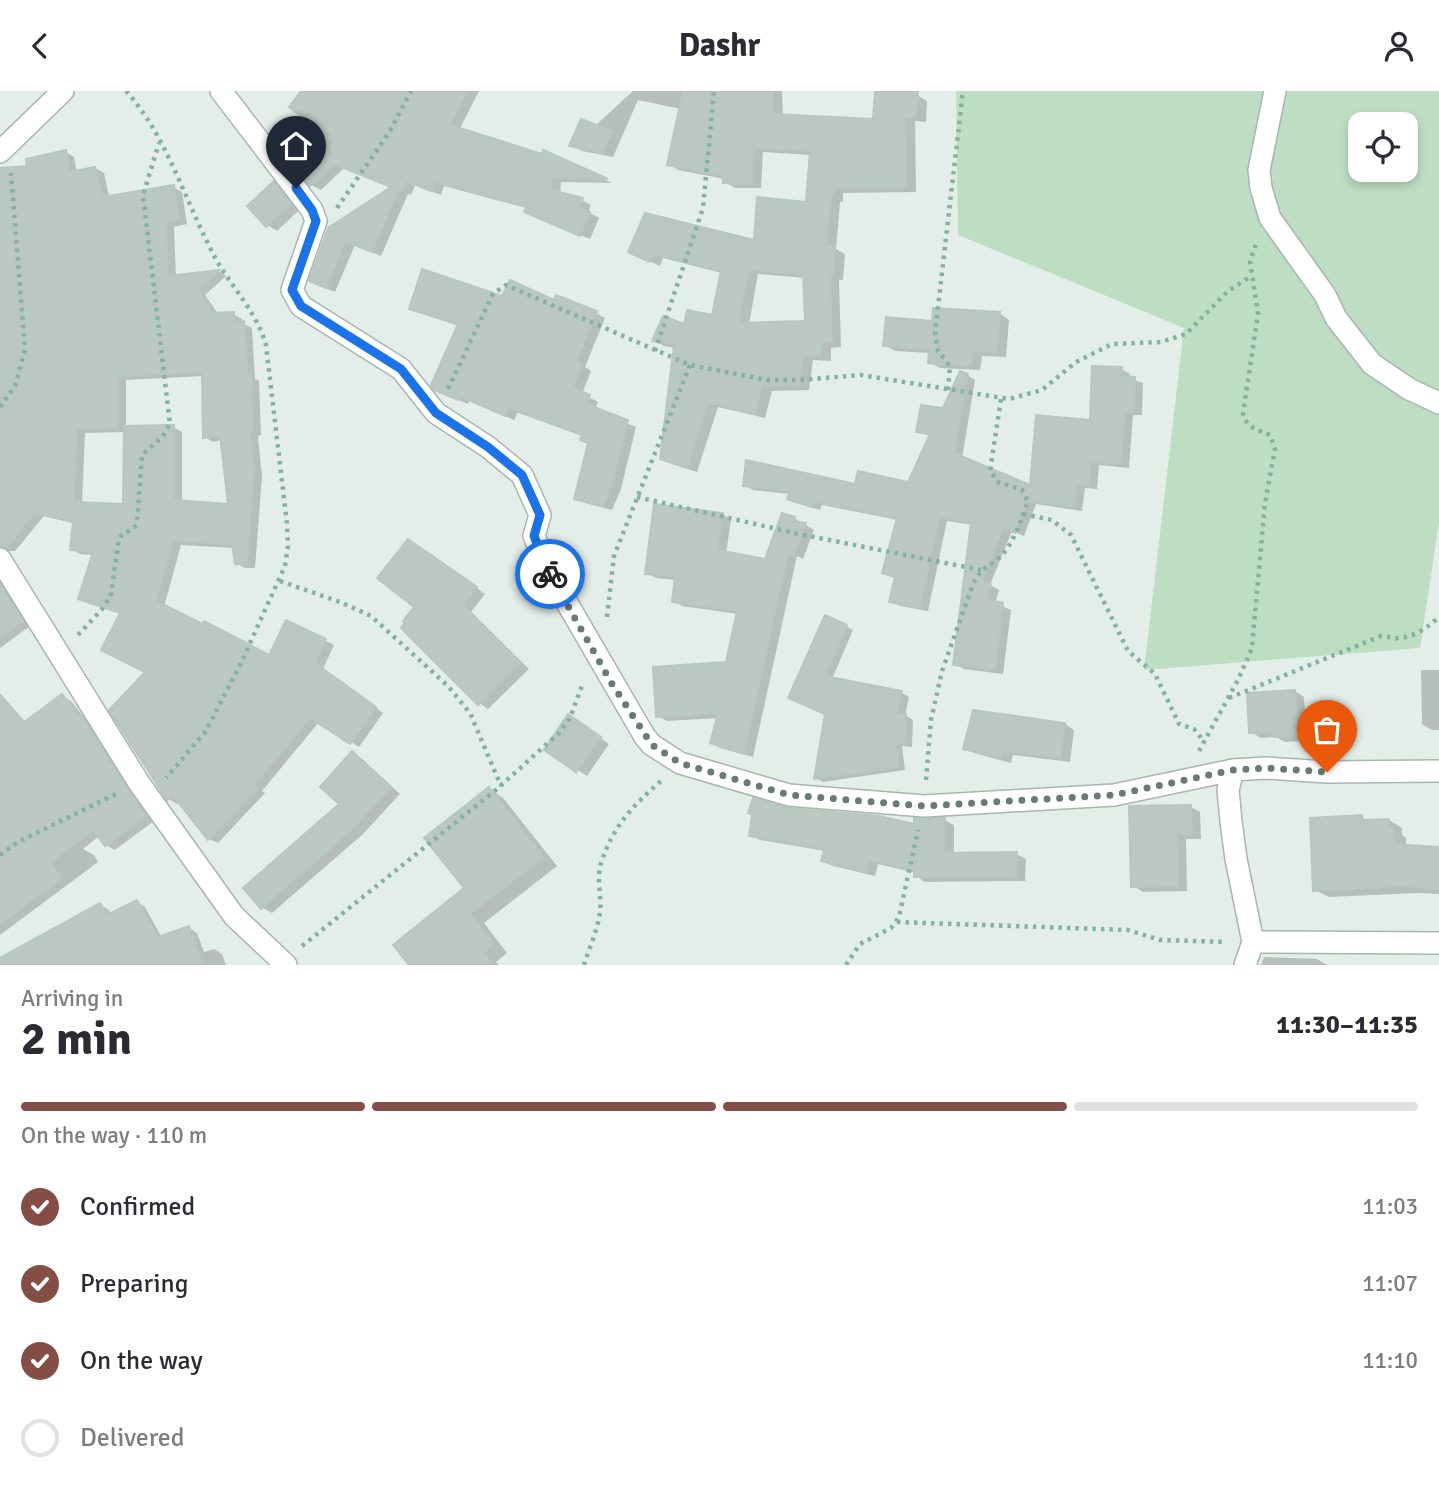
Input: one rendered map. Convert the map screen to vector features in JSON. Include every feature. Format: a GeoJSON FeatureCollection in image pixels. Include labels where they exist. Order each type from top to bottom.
{"type":"FeatureCollection","features":[{"type":"Feature","properties":{"kind":"street"},"geometry":{"type":"LineString","coordinates":[[4,148],[63,91]]}},
{"type":"Feature","properties":{"kind":"street"},"geometry":{"type":"LineString","coordinates":[[221,91],[304,199],[316,221],[292,290],[293,295],[301,306],[401,369],[436,413],[508,462],[527,482],[540,515],[534,536],[539,551],[645,737],[652,745],[680,763],[789,795],[924,806],[1114,795],[1233,770],[1266,768],[1327,772],[1439,771]]}},
{"type":"Feature","properties":{"kind":"street"},"geometry":{"type":"LineString","coordinates":[[1275,91],[1259,170],[1270,218],[1325,295],[1336,317],[1372,364],[1409,389],[1439,403]]}},
{"type":"Feature","properties":{"kind":"street"},"geometry":{"type":"LineString","coordinates":[[0,559],[144,790],[234,916],[284,964]]}},
{"type":"Feature","properties":{"kind":"street"},"geometry":{"type":"LineString","coordinates":[[1233,770],[1228,790],[1231,821],[1253,942],[1245,965]]}},
{"type":"Feature","properties":{"kind":"street"},"geometry":{"type":"LineString","coordinates":[[1253,942],[1439,943]]}},
{"type":"Feature","properties":{"kind":"path"},"geometry":{"type":"LineString","coordinates":[[0,855],[18,842],[144,790],[206,731],[285,566],[288,546],[266,345],[256,319],[219,264],[201,230],[148,119],[126,91]]}},
{"type":"Feature","properties":{"kind":"path"},"geometry":{"type":"LineString","coordinates":[[316,221],[335,211],[390,131],[411,91]]}},
{"type":"Feature","properties":{"kind":"path"},"geometry":{"type":"LineString","coordinates":[[655,351],[703,208],[713,91]]}},
{"type":"Feature","properties":{"kind":"path"},"geometry":{"type":"LineString","coordinates":[[948,390],[950,366],[938,351],[935,333],[963,91]]}},
{"type":"Feature","properties":{"kind":"path"},"geometry":{"type":"LineString","coordinates":[[61,654],[104,607],[111,594],[119,539],[124,533],[134,529],[137,523],[142,455],[163,436],[170,424],[143,195],[159,142]]}},
{"type":"Feature","properties":{"kind":"path"},"geometry":{"type":"LineString","coordinates":[[0,407],[15,386],[25,350],[4,148]]}},
{"type":"Feature","properties":{"kind":"path"},"geometry":{"type":"LineString","coordinates":[[1181,782],[1228,699],[1252,648],[1265,503],[1275,449],[1270,435],[1251,428],[1243,413],[1258,314],[1250,261],[1254,247],[1270,218]]}},
{"type":"Feature","properties":{"kind":"path"},"geometry":{"type":"LineString","coordinates":[[436,413],[493,294],[506,285],[690,365],[766,380],[861,375],[1009,399],[1041,390],[1076,362],[1112,344],[1161,342],[1186,334],[1227,292],[1251,276]]}},
{"type":"Feature","properties":{"kind":"path"},"geometry":{"type":"LineString","coordinates":[[284,964],[500,786],[559,733],[598,656],[614,556],[690,365]]}},
{"type":"Feature","properties":{"kind":"path"},"geometry":{"type":"LineString","coordinates":[[846,965],[860,944],[883,933],[899,917],[924,806],[931,720],[942,671],[971,587],[981,571],[1003,554],[1028,502],[1025,493],[998,482],[990,471],[1000,399]]}},
{"type":"Feature","properties":{"kind":"path"},"geometry":{"type":"LineString","coordinates":[[638,497],[799,534],[981,571]]}},
{"type":"Feature","properties":{"kind":"path"},"geometry":{"type":"LineString","coordinates":[[1023,514],[1052,520],[1071,535],[1128,652],[1155,674],[1179,724],[1194,729],[1204,741]]}},
{"type":"Feature","properties":{"kind":"path"},"geometry":{"type":"LineString","coordinates":[[280,581],[340,602],[370,616],[448,686],[470,713],[500,786]]}},
{"type":"Feature","properties":{"kind":"path"},"geometry":{"type":"LineString","coordinates":[[1228,699],[1381,636],[1405,638],[1433,623],[1439,616]]}},
{"type":"Feature","properties":{"kind":"path"},"geometry":{"type":"LineString","coordinates":[[584,965],[600,910],[599,877],[602,862],[618,828],[632,806],[680,763]]}},
{"type":"Feature","properties":{"kind":"path"},"geometry":{"type":"LineString","coordinates":[[896,922],[1128,930],[1160,940],[1253,942]]}},
{"type":"Feature","properties":{"kind":"green space"},"geometry":{"type":"Polygon","coordinates":[[[956,91],[1439,91],[1439,522],[1420,648],[1144,670],[1184,328],[958,235],[956,91]]]}},
{"type":"Feature","properties":{"kind":"building"},"geometry":{"type":"Polygon","coordinates":[[[301,91],[467,91],[450,125],[542,154],[543,150],[608,179],[552,178],[551,190],[583,198],[579,207],[590,212],[580,236],[524,212],[526,207],[435,182],[431,191],[406,181],[402,191],[398,190],[372,252],[345,241],[326,288],[309,281],[328,228],[391,187],[334,164],[310,186],[278,143],[305,119],[289,107],[301,91]]]}},
{"type":"Feature","properties":{"kind":"building"},"geometry":{"type":"Polygon","coordinates":[[[683,91],[773,91],[773,114],[873,119],[875,91],[918,91],[916,117],[905,117],[906,187],[834,188],[826,246],[835,247],[833,276],[830,275],[832,342],[821,343],[822,356],[803,355],[799,386],[762,386],[755,414],[708,402],[687,468],[660,459],[674,345],[652,341],[663,316],[684,324],[687,310],[712,315],[721,271],[653,254],[649,262],[628,252],[645,213],[754,240],[757,197],[806,202],[810,151],[753,148],[752,184],[723,183],[723,176],[667,165],[683,91]],[[749,270],[738,323],[805,321],[803,274],[749,270]]]}},
{"type":"Feature","properties":{"kind":"building"},"geometry":{"type":"Polygon","coordinates":[[[581,119],[612,131],[603,153],[569,146],[581,119]]]}},
{"type":"Feature","properties":{"kind":"building"},"geometry":{"type":"Polygon","coordinates":[[[66,150],[70,172],[95,167],[102,195],[174,185],[179,220],[166,222],[168,276],[219,270],[198,290],[210,306],[211,313],[234,312],[234,322],[244,321],[248,375],[251,375],[253,431],[250,432],[254,471],[247,564],[235,564],[232,544],[173,541],[156,601],[203,624],[204,621],[269,655],[286,620],[326,639],[315,663],[376,707],[350,744],[310,718],[254,785],[258,788],[208,840],[173,796],[167,800],[109,710],[145,672],[101,650],[120,613],[78,599],[93,552],[70,550],[73,522],[35,513],[6,548],[0,546],[0,168],[27,166],[26,159],[66,150]],[[202,372],[118,376],[118,428],[77,429],[73,521],[75,502],[123,504],[124,426],[174,425],[174,500],[228,504],[220,435],[203,438],[202,372]]]}},
{"type":"Feature","properties":{"kind":"building"},"geometry":{"type":"Polygon","coordinates":[[[274,181],[291,204],[266,227],[247,206],[274,181]]]}},
{"type":"Feature","properties":{"kind":"building"},"geometry":{"type":"Polygon","coordinates":[[[422,269],[502,296],[510,280],[554,300],[556,295],[597,311],[576,361],[582,364],[573,388],[590,395],[586,404],[628,420],[612,483],[603,506],[574,499],[588,443],[580,440],[582,435],[508,408],[505,416],[460,396],[458,400],[434,390],[431,385],[458,324],[409,309],[422,269]]]}},
{"type":"Feature","properties":{"kind":"building"},"geometry":{"type":"Polygon","coordinates":[[[933,308],[1000,312],[997,352],[972,351],[971,366],[928,363],[929,349],[883,346],[886,317],[932,321],[933,308]]]}},
{"type":"Feature","properties":{"kind":"building"},"geometry":{"type":"Polygon","coordinates":[[[1092,366],[1122,367],[1121,376],[1135,377],[1134,411],[1125,411],[1121,464],[1091,462],[1089,486],[1076,484],[1074,507],[1029,502],[1029,496],[1015,533],[1003,528],[982,581],[991,584],[986,599],[1003,603],[995,670],[953,665],[971,523],[939,517],[920,608],[889,602],[895,577],[882,573],[897,518],[814,502],[812,507],[787,499],[790,491],[743,486],[746,460],[855,484],[858,471],[908,482],[930,434],[916,432],[921,405],[943,408],[960,371],[968,374],[954,453],[1030,485],[1036,415],[1090,420],[1092,366]]]}},
{"type":"Feature","properties":{"kind":"building"},"geometry":{"type":"Polygon","coordinates":[[[654,504],[723,513],[717,550],[765,559],[782,513],[795,517],[794,522],[806,523],[794,555],[788,553],[744,754],[710,743],[718,713],[656,717],[653,667],[726,662],[737,611],[672,602],[675,576],[645,574],[654,504]]]}},
{"type":"Feature","properties":{"kind":"building"},"geometry":{"type":"Polygon","coordinates":[[[408,539],[477,587],[463,605],[520,662],[478,705],[401,628],[414,607],[377,578],[408,539]]]}},
{"type":"Feature","properties":{"kind":"building"},"geometry":{"type":"Polygon","coordinates":[[[0,584],[23,621],[0,637],[0,584]]]}},
{"type":"Feature","properties":{"kind":"building"},"geometry":{"type":"Polygon","coordinates":[[[825,615],[847,625],[825,676],[902,691],[897,714],[906,714],[905,744],[895,743],[899,767],[814,779],[825,714],[788,698],[825,615]]]}},
{"type":"Feature","properties":{"kind":"building"},"geometry":{"type":"Polygon","coordinates":[[[1295,690],[1298,736],[1274,737],[1273,732],[1249,733],[1247,693],[1295,690]]]}},
{"type":"Feature","properties":{"kind":"building"},"geometry":{"type":"Polygon","coordinates":[[[62,694],[90,729],[146,816],[105,846],[93,830],[51,862],[61,879],[0,924],[0,696],[23,723],[62,694]]]}},
{"type":"Feature","properties":{"kind":"building"},"geometry":{"type":"Polygon","coordinates":[[[973,710],[1065,723],[1060,758],[1003,751],[1001,758],[963,749],[973,710]]]}},
{"type":"Feature","properties":{"kind":"building"},"geometry":{"type":"Polygon","coordinates":[[[568,714],[601,737],[576,772],[544,750],[568,714]]]}},
{"type":"Feature","properties":{"kind":"building"},"geometry":{"type":"Polygon","coordinates":[[[352,751],[391,787],[353,828],[261,909],[243,888],[339,804],[320,787],[352,751]]]}},
{"type":"Feature","properties":{"kind":"building"},"geometry":{"type":"Polygon","coordinates":[[[489,787],[544,857],[470,914],[494,944],[483,953],[492,965],[409,965],[393,945],[464,888],[424,838],[489,787]]]}},
{"type":"Feature","properties":{"kind":"building"},"geometry":{"type":"Polygon","coordinates":[[[753,798],[788,808],[879,816],[914,824],[914,818],[945,818],[944,853],[1017,852],[1016,877],[914,877],[914,871],[868,860],[866,872],[821,861],[824,849],[749,836],[752,815],[748,813],[753,798]]]}},
{"type":"Feature","properties":{"kind":"building"},"geometry":{"type":"Polygon","coordinates":[[[1191,805],[1192,834],[1177,834],[1178,886],[1131,887],[1129,806],[1191,805]]]}},
{"type":"Feature","properties":{"kind":"building"},"geometry":{"type":"Polygon","coordinates":[[[1362,815],[1362,820],[1389,819],[1389,828],[1393,828],[1393,844],[1439,847],[1439,889],[1404,886],[1313,891],[1310,818],[1362,815]]]}},
{"type":"Feature","properties":{"kind":"building"},"geometry":{"type":"Polygon","coordinates":[[[137,900],[158,937],[189,926],[203,965],[0,965],[0,958],[100,903],[107,915],[137,900]]]}},
{"type":"Feature","properties":{"kind":"way so far"},"geometry":{"type":"LineString","coordinates":[[550,574],[612,684],[652,745],[680,763],[789,795],[924,806],[1114,795],[1233,770],[1266,768],[1327,772]]}},
{"type":"Feature","properties":{"kind":"route"},"geometry":{"type":"LineString","coordinates":[[296,188],[312,210],[316,226],[292,290],[293,295],[301,306],[401,369],[422,392],[436,413],[488,447],[522,475],[540,515],[534,536],[550,574]]}}]}
